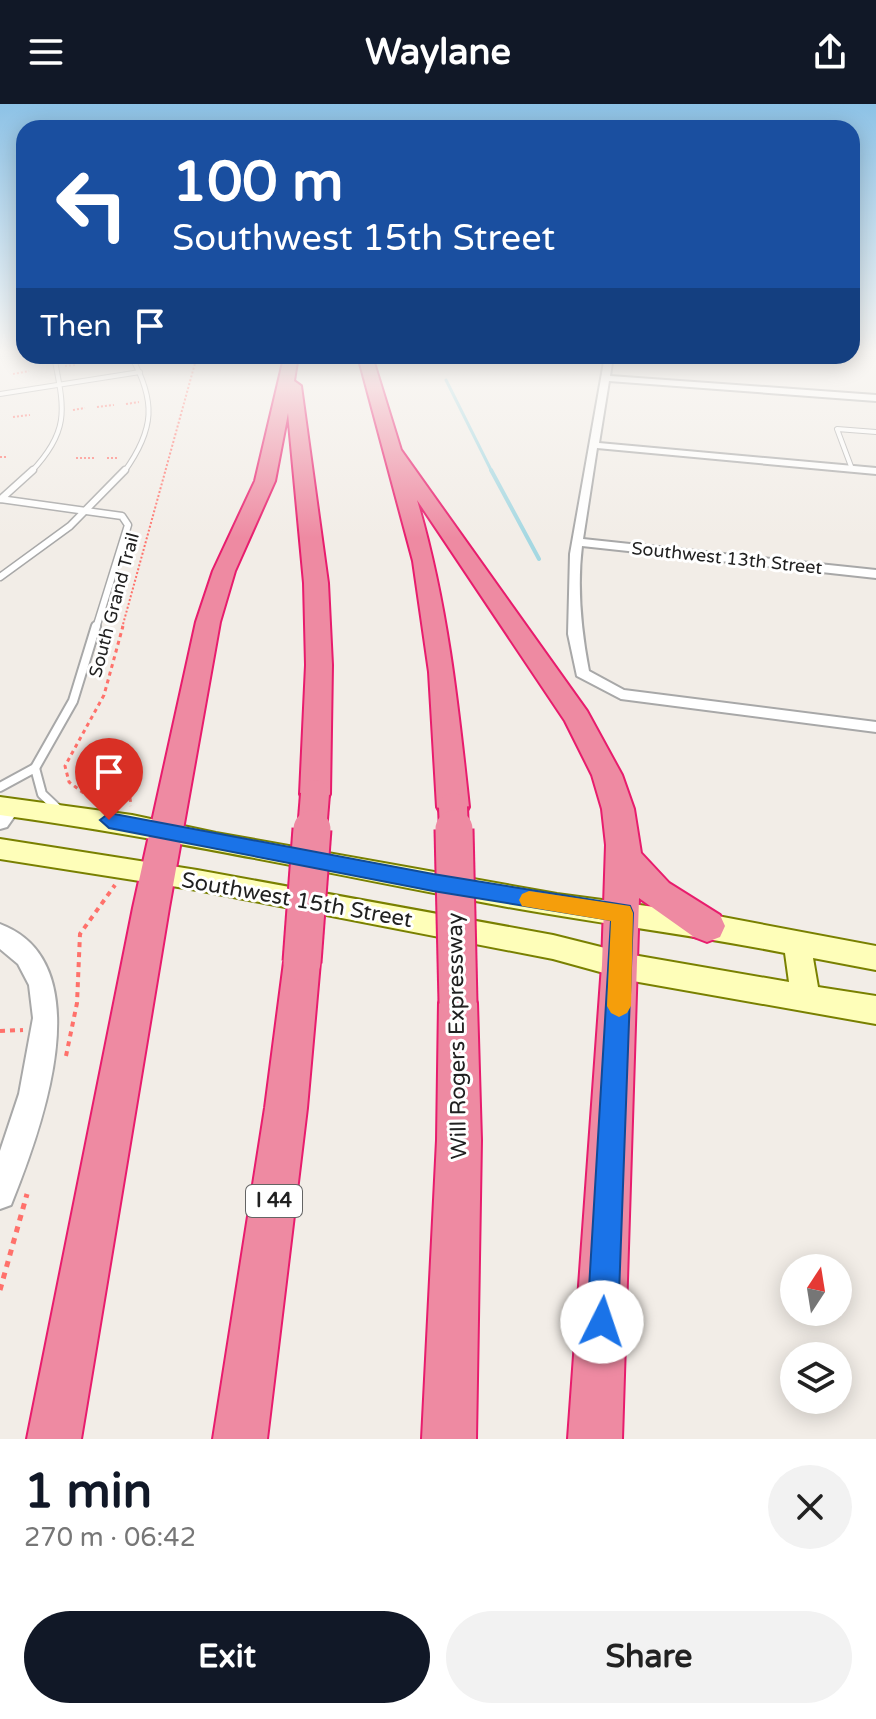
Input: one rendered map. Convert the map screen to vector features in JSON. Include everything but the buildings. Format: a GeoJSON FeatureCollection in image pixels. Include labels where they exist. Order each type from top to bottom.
{"type":"FeatureCollection","features":[{"type":"Feature","properties":{"kind":"highway"},"geometry":{"type":"LineString","coordinates":[[54,1439],[208,622],[224,571],[265,481],[278,413]]}},
{"type":"Feature","properties":{"kind":"highway","name":"I 44"},"geometry":{"type":"LineString","coordinates":[[240,1439],[286,1108],[302,962],[315,794],[319,665],[316,583],[296,413]]}},
{"type":"Feature","properties":{"kind":"highway","name":"Will Rogers Expressway"},"geometry":{"type":"LineString","coordinates":[[382,413],[417,533],[432,604],[453,807],[459,1140],[449,1439]]}},
{"type":"Feature","properties":{"kind":"highway"},"geometry":{"type":"LineString","coordinates":[[394,453],[593,742],[618,809],[622,845],[621,965],[595,1439]]}},
{"type":"Feature","properties":{"kind":"highway"},"geometry":{"type":"LineString","coordinates":[[622,845],[628,863],[641,881],[707,926]]}},
{"type":"Feature","properties":{"kind":"main road","name":"Southwest 15th Street"},"geometry":{"type":"LineString","coordinates":[[3,805],[63,813],[557,905],[797,941],[876,958]]}},
{"type":"Feature","properties":{"kind":"main road","name":"Southwest 15th Street"},"geometry":{"type":"LineString","coordinates":[[0,849],[553,947],[621,965],[876,1010]]}},
{"type":"Feature","properties":{"kind":"main road"},"geometry":{"type":"LineString","coordinates":[[797,941],[806,999]]}},
{"type":"Feature","properties":{"kind":"street"},"geometry":{"type":"LineString","coordinates":[[599,413],[577,542],[571,602],[582,673],[621,694],[876,727]]}},
{"type":"Feature","properties":{"kind":"street"},"geometry":{"type":"LineString","coordinates":[[593,445],[876,471]]}},
{"type":"Feature","properties":{"kind":"street","name":"Southwest 13th Street"},"geometry":{"type":"LineString","coordinates":[[577,542],[876,574]]}},
{"type":"Feature","properties":{"kind":"street"},"geometry":{"type":"LineString","coordinates":[[0,935],[15,944],[33,964],[48,1014],[41,1060],[0,1194]]}},
{"type":"Feature","properties":{"kind":"lane"},"geometry":{"type":"LineString","coordinates":[[0,499],[34,468],[53,442],[63,413]]}},
{"type":"Feature","properties":{"kind":"lane"},"geometry":{"type":"LineString","coordinates":[[0,577],[90,509],[132,458],[144,436],[149,413]]}},
{"type":"Feature","properties":{"kind":"lane"},"geometry":{"type":"LineString","coordinates":[[852,469],[837,429],[876,432]]}},
{"type":"Feature","properties":{"kind":"lane"},"geometry":{"type":"LineString","coordinates":[[0,499],[115,513],[127,519],[128,525],[73,701],[35,768],[3,805]]}},
{"type":"Feature","properties":{"kind":"lane"},"geometry":{"type":"LineString","coordinates":[[35,768],[42,794],[63,813]]}},
{"type":"Feature","properties":{"kind":"path","name":"South Grand Trail"},"geometry":{"type":"LineString","coordinates":[[131,806],[130,798],[98,800],[83,795],[69,782],[65,766],[104,695],[181,413]]}},
{"type":"Feature","properties":{"kind":"path"},"geometry":{"type":"LineString","coordinates":[[13,417],[30,415]]}},
{"type":"Feature","properties":{"kind":"path"},"geometry":{"type":"LineString","coordinates":[[0,457],[6,457]]}},
{"type":"Feature","properties":{"kind":"path"},"geometry":{"type":"LineString","coordinates":[[76,458],[94,458]]}},
{"type":"Feature","properties":{"kind":"path"},"geometry":{"type":"LineString","coordinates":[[107,458],[125,458]]}},
{"type":"Feature","properties":{"kind":"path"},"geometry":{"type":"LineString","coordinates":[[0,1031],[23,1030]]}},
{"type":"Feature","properties":{"kind":"waterway"},"geometry":{"type":"LineString","coordinates":[[463,413],[491,470]]}},
{"type":"Feature","properties":{"kind":"waterway"},"geometry":{"type":"LineString","coordinates":[[491,470],[539,559]]}},
{"type":"Feature","properties":{"kind":"slow traffic"},"geometry":{"type":"LineString","coordinates":[[529,900],[622,913],[619,1006]]}},
{"type":"Feature","properties":{"kind":"route"},"geometry":{"type":"LineString","coordinates":[[109,820],[433,883],[622,913],[602,1322]]}}]}
